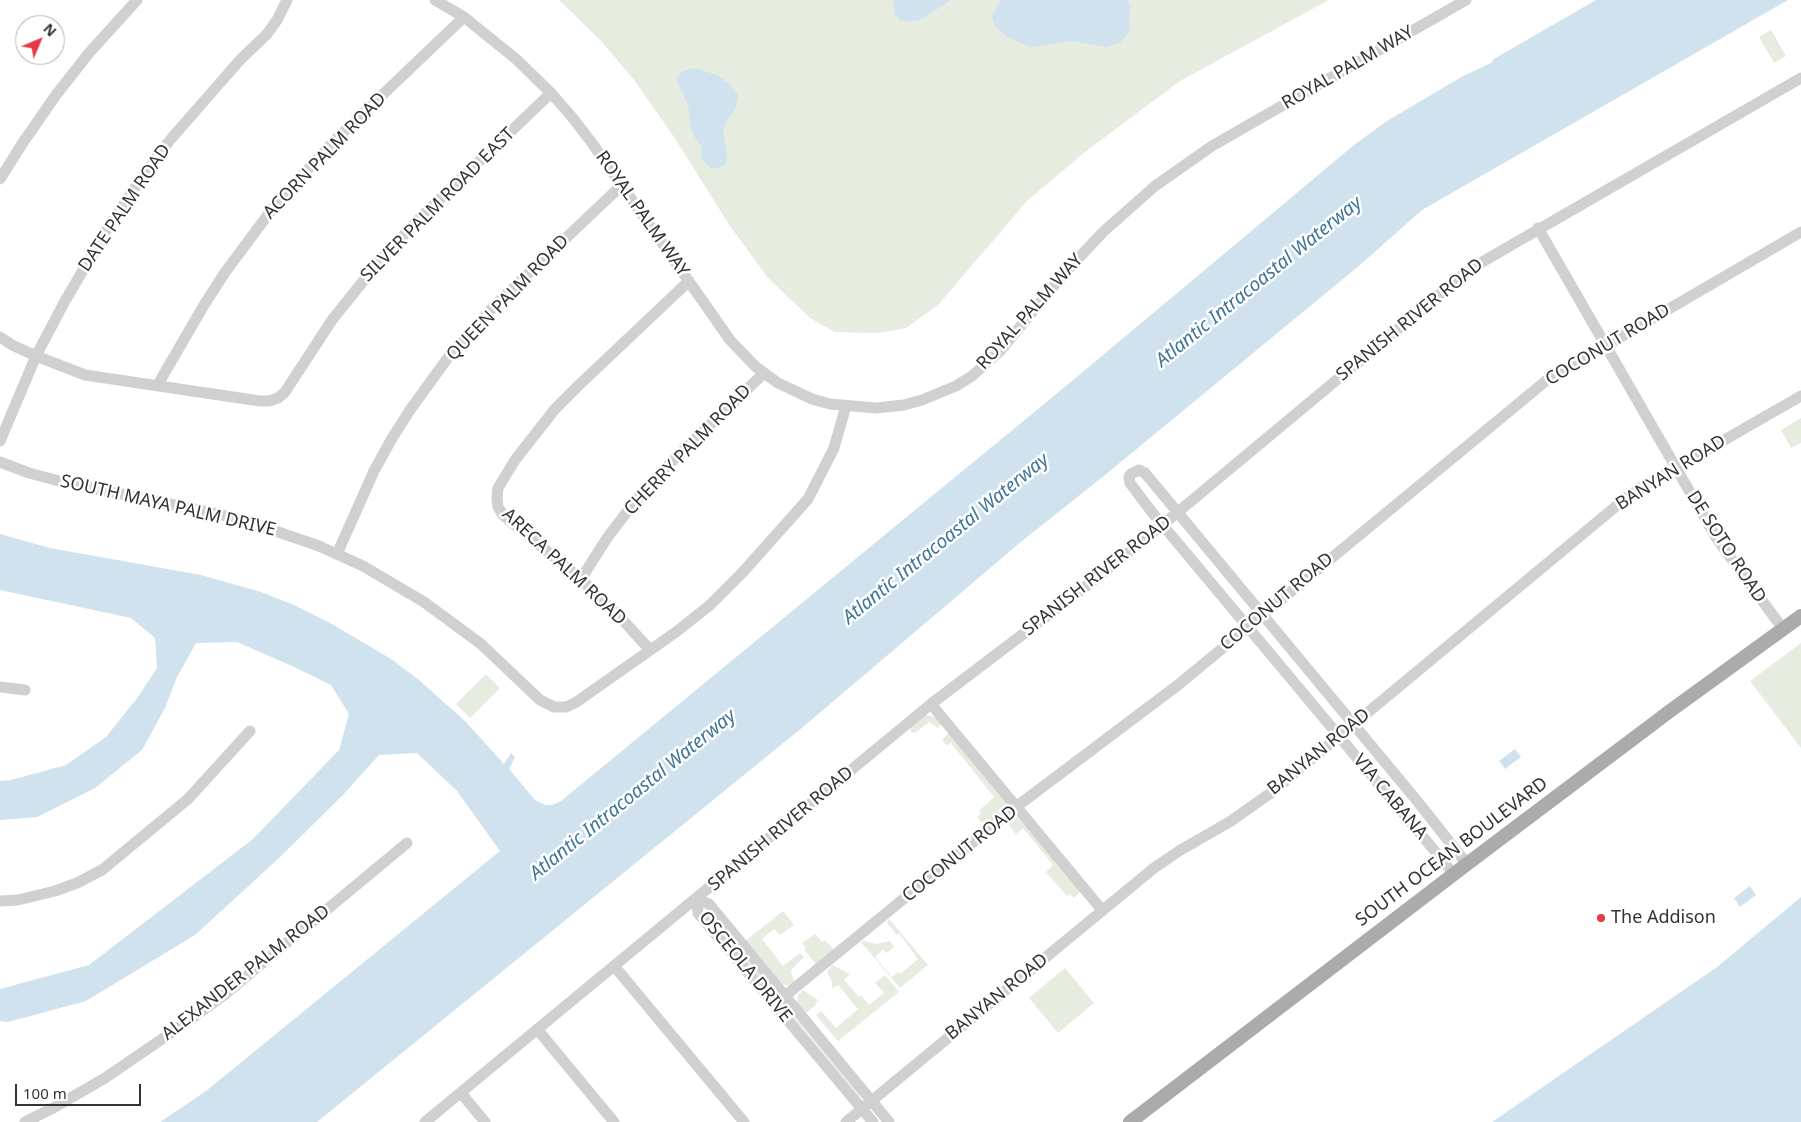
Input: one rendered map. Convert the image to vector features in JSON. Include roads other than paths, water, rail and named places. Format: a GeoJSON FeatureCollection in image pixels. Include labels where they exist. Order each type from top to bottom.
{"type":"FeatureCollection","features":[{"type":"Feature","properties":{"kind":"main road","name":"SOUTH OCEAN BOULEVARD"},"geometry":{"type":"LineString","coordinates":[[1130,1122],[1467,864],[1801,616]]}},
{"type":"Feature","properties":{"kind":"street"},"geometry":{"type":"LineString","coordinates":[[0,179],[56,95],[89,53],[137,0]]}},
{"type":"Feature","properties":{"kind":"street","name":"DATE PALM ROAD"},"geometry":{"type":"LineString","coordinates":[[0,440],[36,356],[84,267],[106,231],[142,177],[170,140],[240,60],[267,34],[277,20],[287,0]]}},
{"type":"Feature","properties":{"kind":"street","name":"ROYAL PALM WAY"},"geometry":{"type":"LineString","coordinates":[[435,0],[464,17],[516,59],[551,92],[592,143],[730,340],[742,354],[764,374],[795,392],[812,399],[830,404],[876,408],[904,405],[939,394],[972,376],[1000,351],[1068,270],[1103,232],[1155,186],[1212,146],[1466,0]]}},
{"type":"Feature","properties":{"kind":"street","name":"ACORN PALM ROAD"},"geometry":{"type":"LineString","coordinates":[[157,386],[226,271],[276,204],[332,143],[464,17]]}},
{"type":"Feature","properties":{"kind":"street","name":"SPANISH RIVER ROAD"},"geometry":{"type":"LineString","coordinates":[[425,1122],[931,704],[1089,584],[1470,269],[1538,228],[1801,78]]}},
{"type":"Feature","properties":{"kind":"street","name":"SILVER PALM ROAD EAST"},"geometry":{"type":"LineString","coordinates":[[157,386],[260,401],[269,401],[280,396],[285,392],[332,320],[381,259],[421,217],[551,92]]}},
{"type":"Feature","properties":{"kind":"street","name":"QUEEN PALM ROAD"},"geometry":{"type":"LineString","coordinates":[[336,554],[374,471],[391,440],[430,380],[494,306],[622,185]]}},
{"type":"Feature","properties":{"kind":"street","name":"DE SOTO ROAD"},"geometry":{"type":"LineString","coordinates":[[1538,228],[1722,547],[1783,629]]}},
{"type":"Feature","properties":{"kind":"street","name":"COCONUT ROAD"},"geometry":{"type":"LineString","coordinates":[[775,1004],[1016,806],[1178,685],[1546,380],[1605,344],[1801,232]]}},
{"type":"Feature","properties":{"kind":"street","name":"ARECA PALM ROAD"},"geometry":{"type":"LineString","coordinates":[[650,650],[621,618],[581,579],[503,515],[498,507],[496,498],[498,488],[515,460],[555,409],[689,281]]}},
{"type":"Feature","properties":{"kind":"street"},"geometry":{"type":"LineString","coordinates":[[0,337],[36,356],[85,374],[157,386]]}},
{"type":"Feature","properties":{"kind":"street","name":"CHERRY PALM ROAD"},"geometry":{"type":"LineString","coordinates":[[581,579],[606,538],[639,496],[661,472],[764,374]]}},
{"type":"Feature","properties":{"kind":"street","name":"BANYAN ROAD"},"geometry":{"type":"LineString","coordinates":[[846,1122],[1170,856],[1231,821],[1254,805],[1626,498],[1801,396]]}},
{"type":"Feature","properties":{"kind":"street"},"geometry":{"type":"LineString","coordinates":[[650,650],[710,605],[742,573],[802,506],[817,483],[834,448],[846,406]]}},
{"type":"Feature","properties":{"kind":"street","name":"SOUTH MAYA PALM DRIVE"},"geometry":{"type":"LineString","coordinates":[[0,462],[29,473],[63,482],[218,514],[252,523],[286,533],[336,554],[394,583],[453,622],[507,667],[540,700],[554,707],[566,707],[575,703],[650,650]]}},
{"type":"Feature","properties":{"kind":"street","name":"VIA CABANA"},"geometry":{"type":"LineString","coordinates":[[1454,874],[1163,524],[1130,483],[1129,477],[1131,474],[1139,470],[1145,473],[1354,724],[1467,864]]}},
{"type":"Feature","properties":{"kind":"street"},"geometry":{"type":"LineString","coordinates":[[0,687],[25,690]]}},
{"type":"Feature","properties":{"kind":"street"},"geometry":{"type":"LineString","coordinates":[[931,704],[1102,910]]}},
{"type":"Feature","properties":{"kind":"street"},"geometry":{"type":"LineString","coordinates":[[0,901],[18,900],[54,891],[78,883],[102,870],[188,799],[250,731]]}},
{"type":"Feature","properties":{"kind":"street","name":"ALEXANDER PALM ROAD"},"geometry":{"type":"LineString","coordinates":[[25,1122],[104,1078],[224,995],[407,843]]}},
{"type":"Feature","properties":{"kind":"street","name":"OSCEOLA DRIVE"},"geometry":{"type":"LineString","coordinates":[[873,1122],[698,912],[697,899],[709,904],[890,1122]]}},
{"type":"Feature","properties":{"kind":"street"},"geometry":{"type":"LineString","coordinates":[[615,966],[744,1122]]}},
{"type":"Feature","properties":{"kind":"street"},"geometry":{"type":"LineString","coordinates":[[537,1030],[614,1122]]}},
{"type":"Feature","properties":{"kind":"street"},"geometry":{"type":"LineString","coordinates":[[461,1093],[485,1122]]}},
{"type":"Feature","properties":{"kind":"water"},"geometry":{"type":"Polygon","coordinates":[[[893,0],[951,0],[920,20],[908,22],[900,20],[895,15],[893,0]]]}},
{"type":"Feature","properties":{"kind":"water"},"geometry":{"type":"Polygon","coordinates":[[[1001,0],[1128,0],[1130,8],[1129,30],[1120,43],[1106,47],[1071,41],[1030,47],[1007,37],[994,25],[992,16],[1001,0]]]}},
{"type":"Feature","properties":{"kind":"water","name":"Atlantic Intracoastal Waterway"},"geometry":{"type":"Polygon","coordinates":[[[1596,0],[1788,0],[1422,210],[1360,265],[1022,541],[803,727],[317,1122],[160,1122],[206,1091],[500,851],[457,791],[417,753],[379,755],[343,795],[278,859],[195,935],[86,1001],[8,1022],[0,1021],[0,989],[89,965],[253,839],[339,750],[349,714],[331,685],[292,666],[237,642],[196,643],[177,677],[165,708],[142,750],[95,788],[37,817],[0,820],[0,781],[11,780],[66,765],[106,737],[138,697],[157,668],[155,638],[131,618],[0,590],[0,534],[50,548],[201,575],[261,592],[294,605],[332,624],[391,659],[419,680],[466,722],[504,764],[511,753],[515,757],[509,769],[535,800],[545,805],[552,805],[561,801],[1072,381],[1354,145],[1387,121],[1463,76],[1493,62],[1492,60],[1596,0]]]}},
{"type":"Feature","properties":{"kind":"water"},"geometry":{"type":"Polygon","coordinates":[[[694,68],[717,75],[728,83],[738,95],[735,110],[726,121],[723,131],[727,162],[723,166],[713,169],[703,161],[701,155],[702,147],[696,140],[691,128],[688,105],[677,81],[678,76],[683,71],[694,68]]]}},
{"type":"Feature","properties":{"kind":"water"},"geometry":{"type":"Polygon","coordinates":[[[1515,749],[1521,757],[1505,769],[1499,761],[1515,749]]]}},
{"type":"Feature","properties":{"kind":"water"},"geometry":{"type":"Polygon","coordinates":[[[1750,886],[1756,895],[1740,907],[1734,898],[1750,886]]]}},
{"type":"Feature","properties":{"kind":"water"},"geometry":{"type":"Polygon","coordinates":[[[1801,897],[1801,1122],[1492,1122],[1717,967],[1801,897]]]}},
{"type":"Feature","properties":{"kind":"place","name":"The Addison"},"geometry":{"type":"Point","coordinates":[1601,918]}}]}
